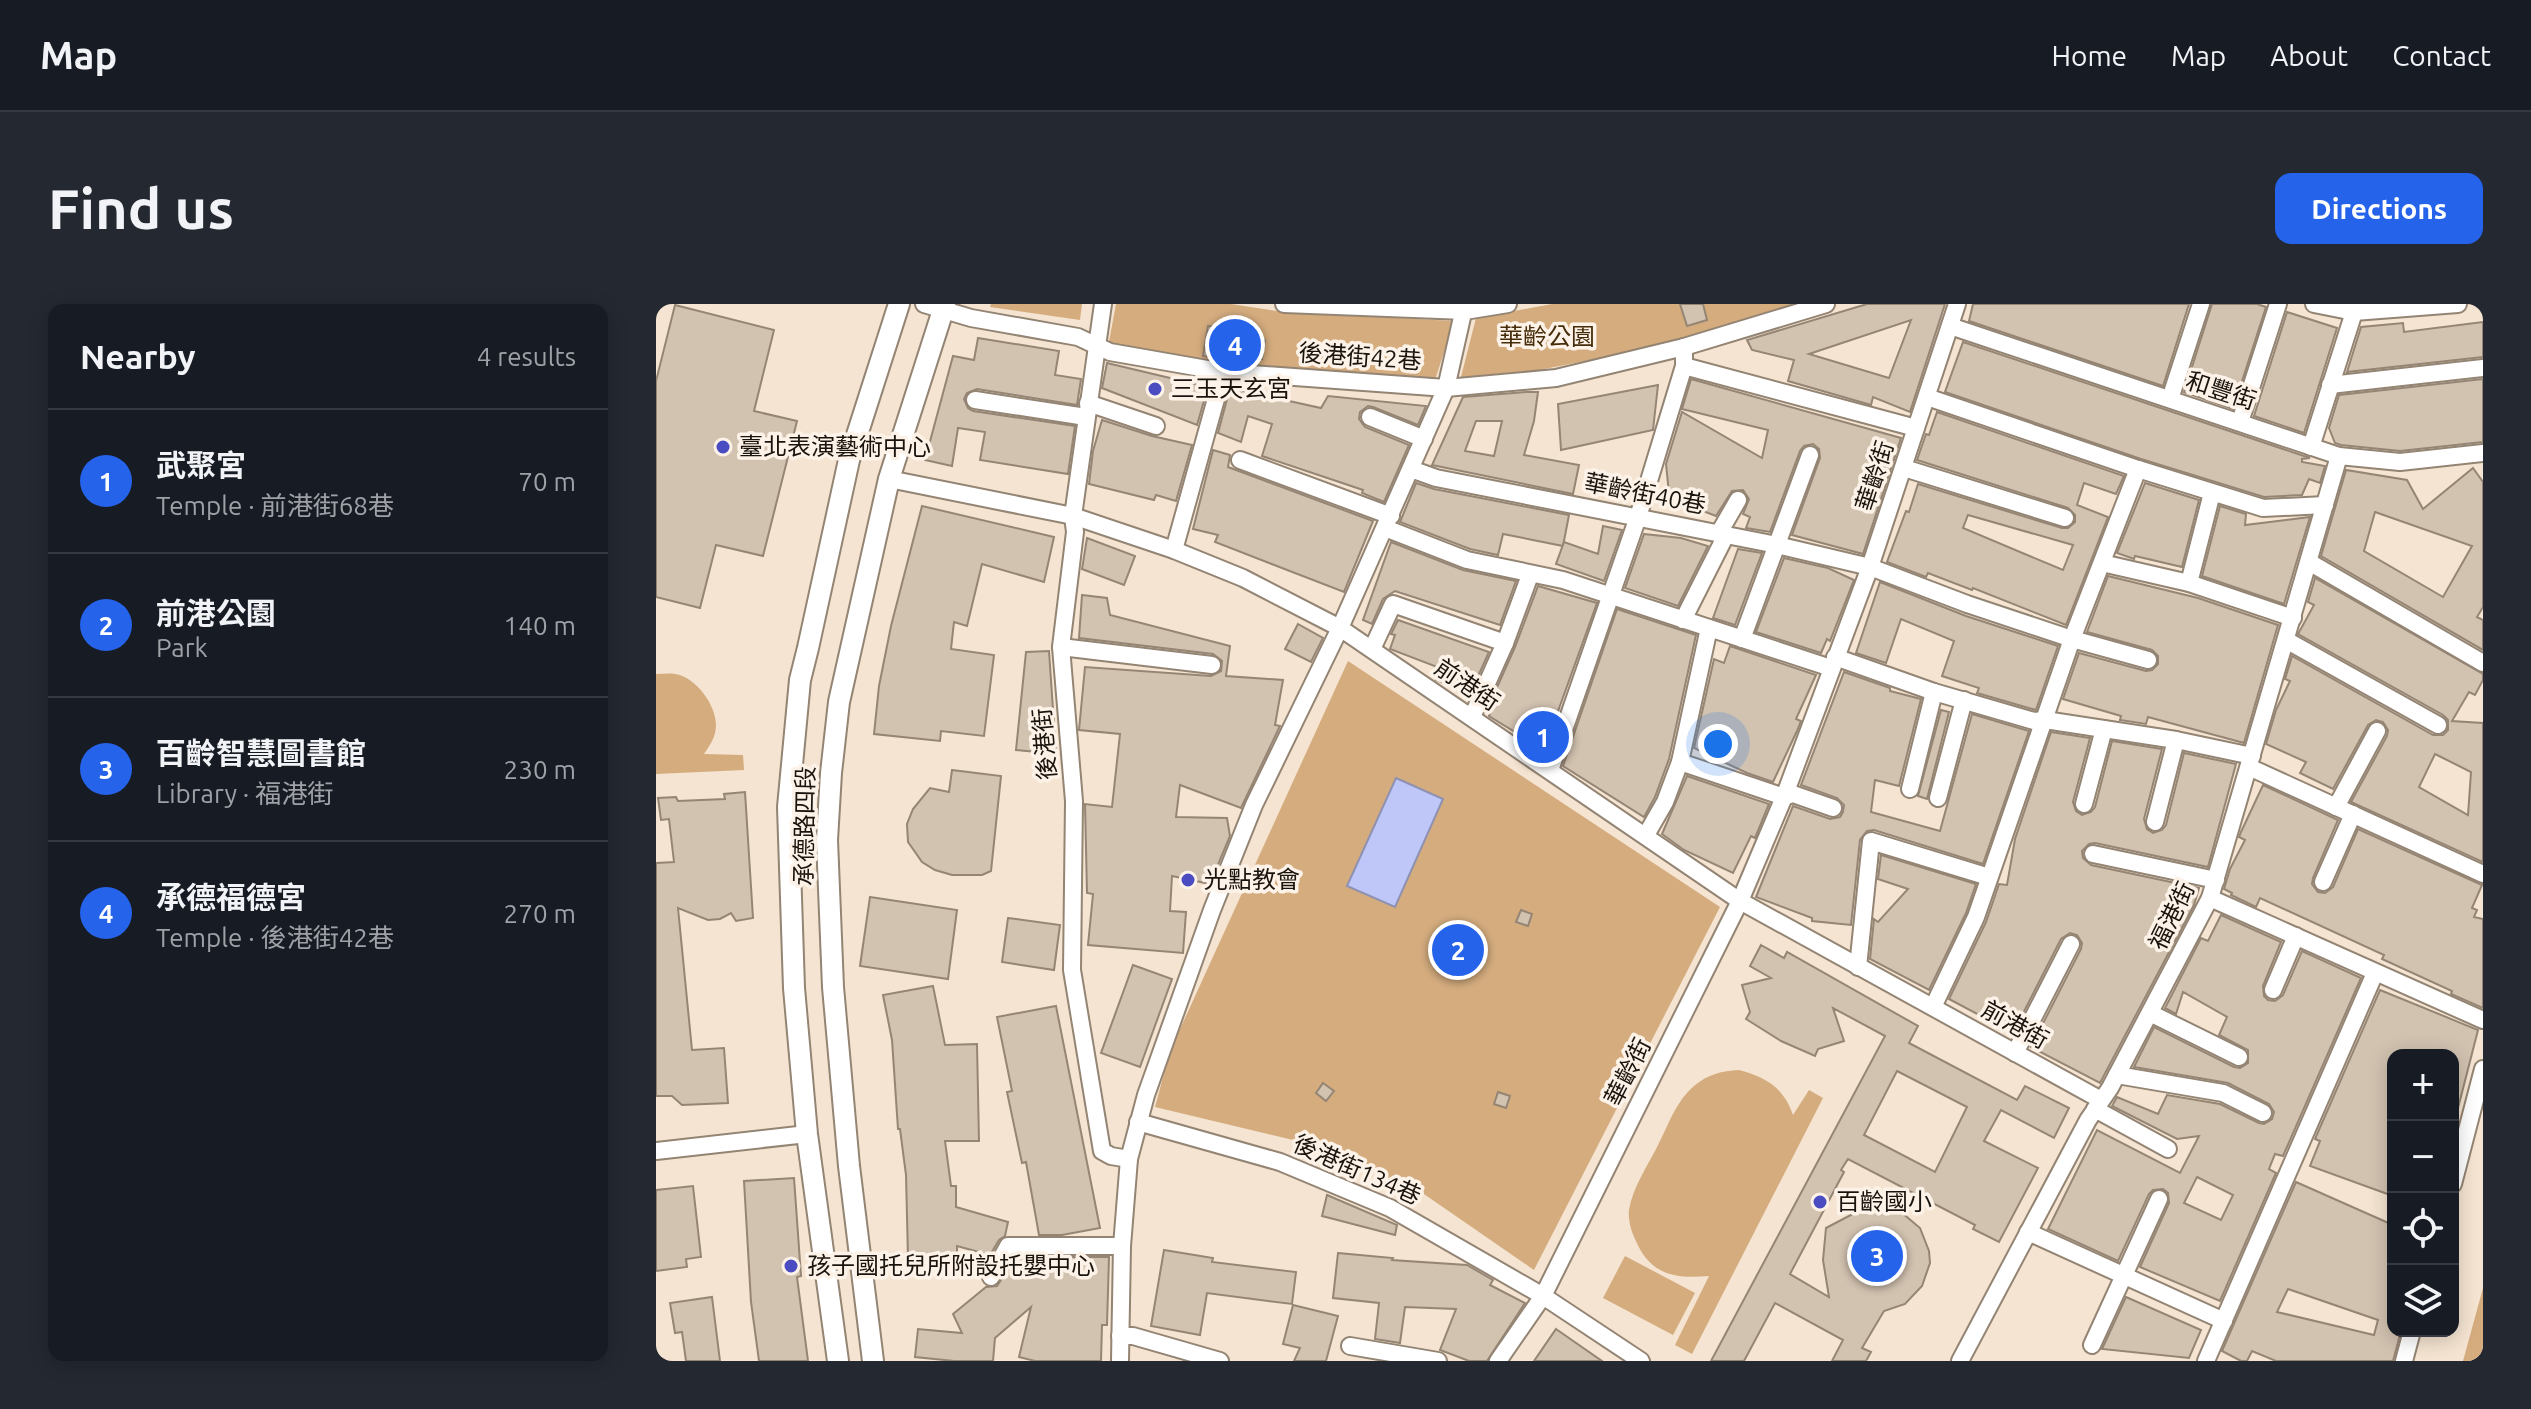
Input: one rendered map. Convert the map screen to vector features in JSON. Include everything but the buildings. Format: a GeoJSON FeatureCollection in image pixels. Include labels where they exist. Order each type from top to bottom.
{"type":"FeatureCollection","features":[{"type":"Feature","properties":{"kind":"main road","name":"承德路四段"},"geometry":{"type":"LineString","coordinates":[[838,1361],[807,1134],[794,988],[788,807],[800,680],[849,460],[899,304]]}},
{"type":"Feature","properties":{"kind":"main road","name":"承德路四段"},"geometry":{"type":"LineString","coordinates":[[873,1361],[838,1056],[827,840],[839,702],[889,479],[938,306]]}},
{"type":"Feature","properties":{"kind":"street","name":"後港街"},"geometry":{"type":"LineString","coordinates":[[1103,304],[1073,516],[1075,532],[1061,647],[1074,801],[1072,970],[1102,1151],[1129,1159]]}},
{"type":"Feature","properties":{"kind":"street"},"geometry":{"type":"LineString","coordinates":[[1284,304],[1465,308],[1508,304]]}},
{"type":"Feature","properties":{"kind":"street","name":"後港街42巷"},"geometry":{"type":"LineString","coordinates":[[938,306],[1078,337],[1110,352],[1224,372],[1446,388],[1556,378],[1684,347],[1826,304]]}},
{"type":"Feature","properties":{"kind":"street","name":"華齡街"},"geometry":{"type":"LineString","coordinates":[[1498,1361],[1543,1296],[1740,901],[1784,797],[1870,567],[1957,304]]}},
{"type":"Feature","properties":{"kind":"street"},"geometry":{"type":"LineString","coordinates":[[2170,399],[2201,304]]}},
{"type":"Feature","properties":{"kind":"street"},"geometry":{"type":"LineString","coordinates":[[2240,422],[2278,304]]}},
{"type":"Feature","properties":{"kind":"street"},"geometry":{"type":"LineString","coordinates":[[2314,304],[2354,312],[2458,304]]}},
{"type":"Feature","properties":{"kind":"street"},"geometry":{"type":"LineString","coordinates":[[1120,1361],[1122,1246],[1129,1159],[1138,1122],[1212,910],[1254,805],[1340,628],[1446,388],[1465,308]]}},
{"type":"Feature","properties":{"kind":"street"},"geometry":{"type":"LineString","coordinates":[[2311,447],[2354,312]]}},
{"type":"Feature","properties":{"kind":"street","name":"和豐街"},"geometry":{"type":"LineString","coordinates":[[1950,326],[2339,456],[2400,462],[2483,453]]}},
{"type":"Feature","properties":{"kind":"street"},"geometry":{"type":"LineString","coordinates":[[1550,770],[1638,517],[1684,366],[1684,347]]}},
{"type":"Feature","properties":{"kind":"street"},"geometry":{"type":"LineString","coordinates":[[1684,366],[1916,428]]}},
{"type":"Feature","properties":{"kind":"street"},"geometry":{"type":"LineString","coordinates":[[2330,385],[2483,368]]}},
{"type":"Feature","properties":{"kind":"street"},"geometry":{"type":"LineString","coordinates":[[1174,550],[1219,388]]}},
{"type":"Feature","properties":{"kind":"street"},"geometry":{"type":"LineString","coordinates":[[1927,397],[2263,508],[2325,505]]}},
{"type":"Feature","properties":{"kind":"street"},"geometry":{"type":"LineString","coordinates":[[975,400],[1087,410],[1156,426]]}},
{"type":"Feature","properties":{"kind":"street"},"geometry":{"type":"LineString","coordinates":[[1370,417],[1424,439]]}},
{"type":"Feature","properties":{"kind":"street"},"geometry":{"type":"LineString","coordinates":[[1742,639],[1810,455]]}},
{"type":"Feature","properties":{"kind":"street","name":"福港街"},"geometry":{"type":"LineString","coordinates":[[1960,1361],[2210,898],[2339,456]]}},
{"type":"Feature","properties":{"kind":"street"},"geometry":{"type":"LineString","coordinates":[[1240,460],[1388,522],[1467,560],[1563,580],[1742,639],[1833,662],[2034,721],[2045,720],[2176,740],[2251,761],[2336,807],[2483,874]]}},
{"type":"Feature","properties":{"kind":"street"},"geometry":{"type":"LineString","coordinates":[[1904,468],[2065,518]]}},
{"type":"Feature","properties":{"kind":"street","name":"華齡街40巷"},"geometry":{"type":"LineString","coordinates":[[1411,469],[1436,478],[1777,545],[1870,567],[1967,604],[2072,639],[2148,660]]}},
{"type":"Feature","properties":{"kind":"street"},"geometry":{"type":"LineString","coordinates":[[1933,1007],[1976,917],[2072,639],[2138,469]]}},
{"type":"Feature","properties":{"kind":"street","name":"前港街"},"geometry":{"type":"LineString","coordinates":[[889,479],[1073,516],[1174,550],[1243,578],[1340,628],[1740,901],[2015,1053],[2168,1149]]}},
{"type":"Feature","properties":{"kind":"street"},"geometry":{"type":"LineString","coordinates":[[2189,583],[2212,493]]}},
{"type":"Feature","properties":{"kind":"street"},"geometry":{"type":"LineString","coordinates":[[1683,620],[1738,500]]}},
{"type":"Feature","properties":{"kind":"street"},"geometry":{"type":"LineString","coordinates":[[2309,562],[2483,663]]}},
{"type":"Feature","properties":{"kind":"street"},"geometry":{"type":"LineString","coordinates":[[2102,563],[2189,583],[2293,618]]}},
{"type":"Feature","properties":{"kind":"street"},"geometry":{"type":"LineString","coordinates":[[1472,717],[1505,643],[1530,575]]}},
{"type":"Feature","properties":{"kind":"street"},"geometry":{"type":"LineString","coordinates":[[1372,649],[1393,604],[1505,643]]}},
{"type":"Feature","properties":{"kind":"street"},"geometry":{"type":"LineString","coordinates":[[1646,835],[1665,802],[1680,762],[1709,628]]}},
{"type":"Feature","properties":{"kind":"street"},"geometry":{"type":"LineString","coordinates":[[2286,640],[2438,725]]}},
{"type":"Feature","properties":{"kind":"street"},"geometry":{"type":"LineString","coordinates":[[1061,647],[1212,665]]}},
{"type":"Feature","properties":{"kind":"street"},"geometry":{"type":"LineString","coordinates":[[1910,789],[1934,692]]}},
{"type":"Feature","properties":{"kind":"street"},"geometry":{"type":"LineString","coordinates":[[1938,798],[1964,700]]}},
{"type":"Feature","properties":{"kind":"street"},"geometry":{"type":"LineString","coordinates":[[2084,804],[2104,729]]}},
{"type":"Feature","properties":{"kind":"street"},"geometry":{"type":"LineString","coordinates":[[2336,807],[2377,731]]}},
{"type":"Feature","properties":{"kind":"street"},"geometry":{"type":"LineString","coordinates":[[2155,822],[2176,740]]}},
{"type":"Feature","properties":{"kind":"street"},"geometry":{"type":"LineString","coordinates":[[1680,762],[1784,797],[1793,794],[1833,808]]}},
{"type":"Feature","properties":{"kind":"street"},"geometry":{"type":"LineString","coordinates":[[2323,882],[2353,814]]}},
{"type":"Feature","properties":{"kind":"street"},"geometry":{"type":"LineString","coordinates":[[1858,967],[1871,841],[1989,877]]}},
{"type":"Feature","properties":{"kind":"street"},"geometry":{"type":"LineString","coordinates":[[2093,854],[2216,880]]}},
{"type":"Feature","properties":{"kind":"street"},"geometry":{"type":"LineString","coordinates":[[2210,898],[2483,1020]]}},
{"type":"Feature","properties":{"kind":"street"},"geometry":{"type":"LineString","coordinates":[[2273,990],[2296,936]]}},
{"type":"Feature","properties":{"kind":"street"},"geometry":{"type":"LineString","coordinates":[[2015,1053],[2071,944]]}},
{"type":"Feature","properties":{"kind":"street"},"geometry":{"type":"LineString","coordinates":[[2206,1361],[2375,973]]}},
{"type":"Feature","properties":{"kind":"street"},"geometry":{"type":"LineString","coordinates":[[2150,1013],[2239,1057]]}},
{"type":"Feature","properties":{"kind":"street"},"geometry":{"type":"LineString","coordinates":[[2459,1161],[2483,1069]]}},
{"type":"Feature","properties":{"kind":"street"},"geometry":{"type":"LineString","coordinates":[[2117,1075],[2223,1093],[2263,1113]]}},
{"type":"Feature","properties":{"kind":"street","name":"後港街134巷"},"geometry":{"type":"LineString","coordinates":[[1138,1122],[1280,1162],[1390,1208],[1543,1296],[1641,1361]]}},
{"type":"Feature","properties":{"kind":"street"},"geometry":{"type":"LineString","coordinates":[[656,1151],[807,1134]]}},
{"type":"Feature","properties":{"kind":"street"},"geometry":{"type":"LineString","coordinates":[[2092,1345],[2159,1199]]}},
{"type":"Feature","properties":{"kind":"street"},"geometry":{"type":"LineString","coordinates":[[2028,1232],[2224,1321]]}},
{"type":"Feature","properties":{"kind":"street"},"geometry":{"type":"LineString","coordinates":[[991,1277],[1008,1246],[1122,1246]]}},
{"type":"Feature","properties":{"kind":"street"},"geometry":{"type":"LineString","coordinates":[[1120,1336],[1133,1336],[1185,1355],[1220,1361]]}},
{"type":"Feature","properties":{"kind":"street"},"geometry":{"type":"LineString","coordinates":[[2404,1361],[2410,1337]]}},
{"type":"Feature","properties":{"kind":"street"},"geometry":{"type":"LineString","coordinates":[[1350,1346],[1438,1361]]}},
{"type":"Feature","properties":{"kind":"green space"},"geometry":{"type":"Polygon","coordinates":[[[991,304],[1082,304],[1080,320],[990,307],[991,304]]]}},
{"type":"Feature","properties":{"kind":"green space","name":"華齡公園"},"geometry":{"type":"Polygon","coordinates":[[[1116,304],[1231,304],[1284,312],[1454,321],[1435,380],[1225,366],[1108,347],[1116,304]]]}},
{"type":"Feature","properties":{"kind":"green space","name":"華齡公園"},"geometry":{"type":"Polygon","coordinates":[[[1552,304],[1799,304],[1682,342],[1539,370],[1461,377],[1476,318],[1552,304]]]}},
{"type":"Feature","properties":{"kind":"green space"},"geometry":{"type":"Polygon","coordinates":[[[1348,661],[1720,907],[1534,1270],[1421,1192],[1310,1144],[1155,1107],[1170,1051],[1348,661]]]}},
{"type":"Feature","properties":{"kind":"green space"},"geometry":{"type":"Polygon","coordinates":[[[656,674],[683,676],[697,686],[713,709],[716,725],[714,737],[704,754],[743,755],[744,770],[656,774],[656,674]]]}},
{"type":"Feature","properties":{"kind":"green space"},"geometry":{"type":"Polygon","coordinates":[[[1739,1070],[1773,1085],[1785,1098],[1793,1115],[1809,1090],[1823,1098],[1692,1354],[1675,1345],[1709,1276],[1685,1277],[1656,1267],[1635,1239],[1629,1210],[1638,1184],[1683,1098],[1705,1079],[1721,1072],[1739,1070]]]}},
{"type":"Feature","properties":{"kind":"green space"},"geometry":{"type":"Polygon","coordinates":[[[1625,1256],[1695,1293],[1673,1335],[1603,1298],[1625,1256]]]}},
{"type":"Feature","properties":{"kind":"green space"},"geometry":{"type":"Polygon","coordinates":[[[2483,1288],[2483,1361],[2463,1361],[2483,1288]]]}},
{"type":"Feature","properties":{"kind":"water"},"geometry":{"type":"Polygon","coordinates":[[[1396,778],[1443,799],[1395,907],[1347,886],[1396,778]]]}},
{"type":"Feature","properties":{"kind":"place","name":"承德福德宮"},"geometry":{"type":"Point","coordinates":[1235,345]}},
{"type":"Feature","properties":{"kind":"place","name":"三玉天玄宮"},"geometry":{"type":"Point","coordinates":[1155,389]}},
{"type":"Feature","properties":{"kind":"place","name":"臺北表演藝術中心"},"geometry":{"type":"Point","coordinates":[723,447]}},
{"type":"Feature","properties":{"kind":"place","name":"武聚宮"},"geometry":{"type":"Point","coordinates":[1543,737]}},
{"type":"Feature","properties":{"kind":"place","name":"光點教會"},"geometry":{"type":"Point","coordinates":[1188,880]}},
{"type":"Feature","properties":{"kind":"place","name":"前港公園"},"geometry":{"type":"Point","coordinates":[1458,950]}},
{"type":"Feature","properties":{"kind":"place","name":"百齡國小"},"geometry":{"type":"Point","coordinates":[1820,1202]}},
{"type":"Feature","properties":{"kind":"place","name":"百齡智慧圖書館"},"geometry":{"type":"Point","coordinates":[1877,1256]}},
{"type":"Feature","properties":{"kind":"place","name":"孩子國托兒所附設托嬰中心"},"geometry":{"type":"Point","coordinates":[791,1266]}}]}
